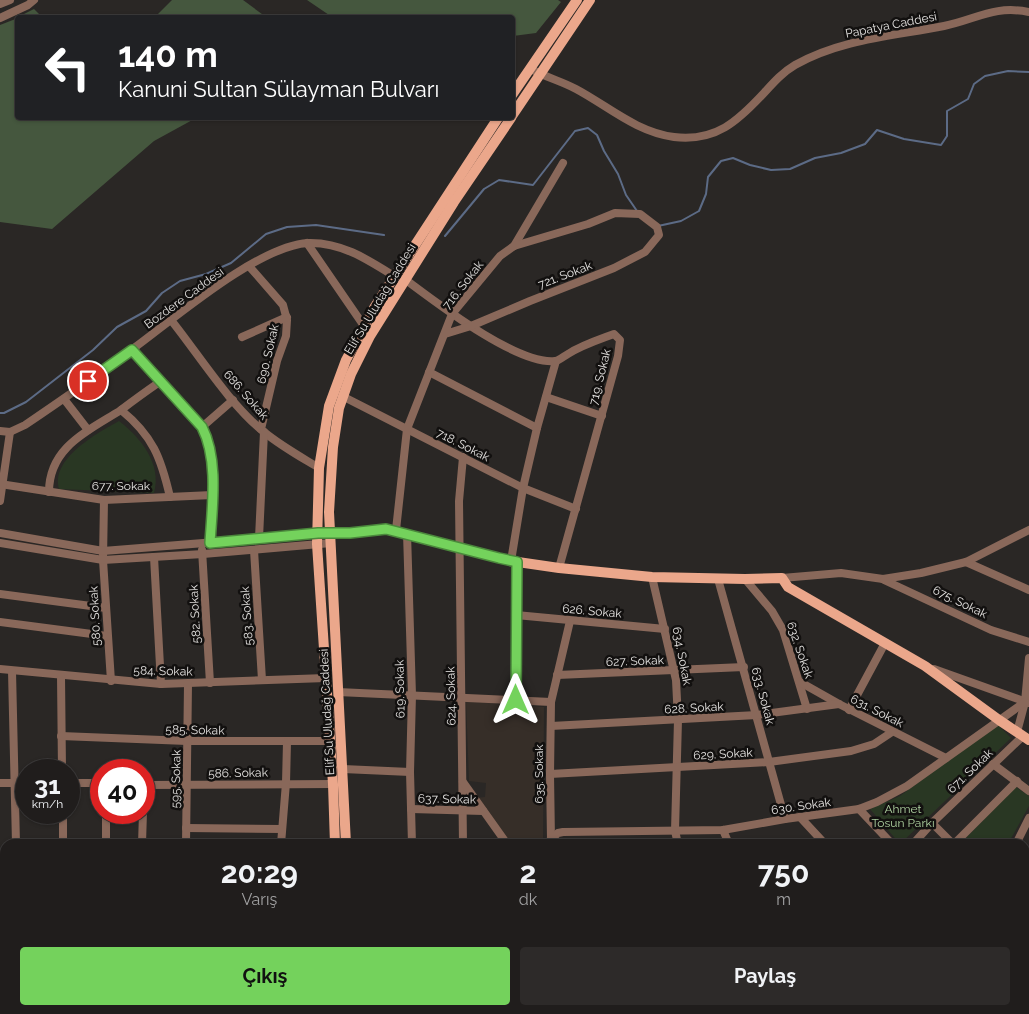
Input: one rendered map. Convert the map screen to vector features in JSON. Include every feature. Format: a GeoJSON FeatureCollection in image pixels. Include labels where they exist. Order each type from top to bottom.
{"type":"FeatureCollection","features":[{"type":"Feature","properties":{"kind":"main road"},"geometry":{"type":"LineString","coordinates":[[515,92],[577,0]]}},
{"type":"Feature","properties":{"kind":"main road","name":"Elif Su Uludağ Caddesi"},"geometry":{"type":"LineString","coordinates":[[515,113],[590,0]]}},
{"type":"Feature","properties":{"kind":"main road","name":"Elif Su Uludağ Caddesi"},"geometry":{"type":"LineString","coordinates":[[335,839],[317,539],[319,468],[332,394],[346,360],[394,276],[497,120]]}},
{"type":"Feature","properties":{"kind":"main road","name":"Elif Su Uludağ Caddesi"},"geometry":{"type":"LineString","coordinates":[[346,839],[329,512],[332,447],[342,396],[363,348],[454,202],[510,120]]}},
{"type":"Feature","properties":{"kind":"main road"},"geometry":{"type":"LineString","coordinates":[[331,538],[380,529],[396,530],[514,561],[559,568],[652,578],[782,578],[788,587],[925,666],[998,720],[1023,736]]}},
{"type":"Feature","properties":{"kind":"street"},"geometry":{"type":"LineString","coordinates":[[0,4],[10,0]]}},
{"type":"Feature","properties":{"kind":"street"},"geometry":{"type":"LineString","coordinates":[[0,18],[28,5],[34,0]]}},
{"type":"Feature","properties":{"kind":"street","name":"Papatya Caddesi"},"geometry":{"type":"LineString","coordinates":[[531,69],[576,89],[621,118],[642,128],[674,137],[700,136],[712,134],[737,121],[783,73],[793,66],[838,46],[876,37],[946,26],[993,11],[1016,9],[1029,12]]}},
{"type":"Feature","properties":{"kind":"street"},"geometry":{"type":"LineString","coordinates":[[514,246],[563,163]]}},
{"type":"Feature","properties":{"kind":"street","name":"716. Sokak"},"geometry":{"type":"LineString","coordinates":[[396,530],[407,429],[452,314],[500,256],[514,246],[588,224],[615,213],[640,214]]}},
{"type":"Feature","properties":{"kind":"street","name":"721. Sokak"},"geometry":{"type":"LineString","coordinates":[[445,334],[471,326],[614,268],[645,252],[659,235],[657,227],[640,214]]}},
{"type":"Feature","properties":{"kind":"street"},"geometry":{"type":"LineString","coordinates":[[307,243],[364,326]]}},
{"type":"Feature","properties":{"kind":"street","name":"Bozdere Caddesi"},"geometry":{"type":"LineString","coordinates":[[10,432],[25,425],[64,399],[207,293],[249,266],[281,250],[307,243],[326,244],[360,255],[394,276]]}},
{"type":"Feature","properties":{"kind":"street","name":"690. Sokak"},"geometry":{"type":"LineString","coordinates":[[249,266],[283,305],[286,317],[286,336],[277,361],[262,431],[259,538]]}},
{"type":"Feature","properties":{"kind":"street"},"geometry":{"type":"LineString","coordinates":[[406,280],[471,326],[532,359],[556,361],[537,428],[523,488],[514,561],[516,700]]}},
{"type":"Feature","properties":{"kind":"street"},"geometry":{"type":"LineString","coordinates":[[242,337],[286,317]]}},
{"type":"Feature","properties":{"kind":"street","name":"686. Sokak"},"geometry":{"type":"LineString","coordinates":[[171,320],[233,400],[262,431],[319,468]]}},
{"type":"Feature","properties":{"kind":"street","name":"719. Sokak"},"geometry":{"type":"LineString","coordinates":[[556,361],[586,344],[614,334],[620,340],[618,356],[602,416],[559,568]]}},
{"type":"Feature","properties":{"kind":"street"},"geometry":{"type":"LineString","coordinates":[[132,350],[202,427],[233,400]]}},
{"type":"Feature","properties":{"kind":"street"},"geometry":{"type":"LineString","coordinates":[[429,372],[537,428]]}},
{"type":"Feature","properties":{"kind":"street"},"geometry":{"type":"LineString","coordinates":[[49,492],[49,480],[55,463],[70,444],[161,381]]}},
{"type":"Feature","properties":{"kind":"street","name":"718. Sokak"},"geometry":{"type":"LineString","coordinates":[[342,396],[523,488],[576,509]]}},
{"type":"Feature","properties":{"kind":"street"},"geometry":{"type":"LineString","coordinates":[[546,397],[602,416]]}},
{"type":"Feature","properties":{"kind":"street"},"geometry":{"type":"LineString","coordinates":[[64,399],[88,430]]}},
{"type":"Feature","properties":{"kind":"street"},"geometry":{"type":"LineString","coordinates":[[121,410],[138,426],[153,445],[164,469],[170,497]]}},
{"type":"Feature","properties":{"kind":"street","name":"582. Sokak"},"geometry":{"type":"LineString","coordinates":[[202,427],[210,448],[212,495],[203,554],[210,682]]}},
{"type":"Feature","properties":{"kind":"street"},"geometry":{"type":"LineString","coordinates":[[0,431],[10,432],[0,501]]}},
{"type":"Feature","properties":{"kind":"street","name":"624. Sokak"},"geometry":{"type":"LineString","coordinates":[[463,457],[459,501],[463,839]]}},
{"type":"Feature","properties":{"kind":"street","name":"677. Sokak"},"geometry":{"type":"LineString","coordinates":[[1,484],[104,500],[212,495]]}},
{"type":"Feature","properties":{"kind":"street","name":"580. Sokak"},"geometry":{"type":"LineString","coordinates":[[104,500],[103,560],[111,681]]}},
{"type":"Feature","properties":{"kind":"street"},"geometry":{"type":"LineString","coordinates":[[782,578],[841,573],[883,579],[921,573],[966,562],[1029,530]]}},
{"type":"Feature","properties":{"kind":"street"},"geometry":{"type":"LineString","coordinates":[[0,532],[103,551],[206,544],[259,538],[331,538]]}},
{"type":"Feature","properties":{"kind":"street","name":"619. Sokak"},"geometry":{"type":"LineString","coordinates":[[407,533],[412,695],[410,772],[412,839]]}},
{"type":"Feature","properties":{"kind":"street"},"geometry":{"type":"LineString","coordinates":[[0,543],[103,560],[254,550],[317,539]]}},
{"type":"Feature","properties":{"kind":"street","name":"583. Sokak"},"geometry":{"type":"LineString","coordinates":[[254,550],[262,680]]}},
{"type":"Feature","properties":{"kind":"street"},"geometry":{"type":"LineString","coordinates":[[154,557],[161,684]]}},
{"type":"Feature","properties":{"kind":"street"},"geometry":{"type":"LineString","coordinates":[[966,562],[1029,590]]}},
{"type":"Feature","properties":{"kind":"street","name":"634. Sokak"},"geometry":{"type":"LineString","coordinates":[[652,578],[675,671],[678,720],[675,831],[677,839]]}},
{"type":"Feature","properties":{"kind":"street","name":"633. Sokak"},"geometry":{"type":"LineString","coordinates":[[718,579],[785,819]]}},
{"type":"Feature","properties":{"kind":"street","name":"632. Sokak"},"geometry":{"type":"LineString","coordinates":[[745,579],[772,611],[783,630],[808,709]]}},
{"type":"Feature","properties":{"kind":"street","name":"675. Sokak"},"geometry":{"type":"LineString","coordinates":[[883,579],[991,630],[1029,642]]}},
{"type":"Feature","properties":{"kind":"street"},"geometry":{"type":"LineString","coordinates":[[0,594],[106,608]]}},
{"type":"Feature","properties":{"kind":"street","name":"626. Sokak"},"geometry":{"type":"LineString","coordinates":[[516,615],[665,629]]}},
{"type":"Feature","properties":{"kind":"street","name":"635. Sokak"},"geometry":{"type":"LineString","coordinates":[[550,839],[551,702],[570,621]]}},
{"type":"Feature","properties":{"kind":"street"},"geometry":{"type":"LineString","coordinates":[[0,622],[108,636]]}},
{"type":"Feature","properties":{"kind":"street"},"geometry":{"type":"LineString","coordinates":[[849,710],[885,643]]}},
{"type":"Feature","properties":{"kind":"street"},"geometry":{"type":"LineString","coordinates":[[1023,736],[1029,658]]}},
{"type":"Feature","properties":{"kind":"street"},"geometry":{"type":"LineString","coordinates":[[925,666],[1027,702]]}},
{"type":"Feature","properties":{"kind":"street","name":"627. Sokak"},"geometry":{"type":"LineString","coordinates":[[557,675],[744,667]]}},
{"type":"Feature","properties":{"kind":"street","name":"584. Sokak"},"geometry":{"type":"LineString","coordinates":[[0,670],[161,684],[326,678]]}},
{"type":"Feature","properties":{"kind":"street"},"geometry":{"type":"LineString","coordinates":[[0,783],[15,783],[12,671]]}},
{"type":"Feature","properties":{"kind":"street"},"geometry":{"type":"LineString","coordinates":[[61,676],[62,759]]}},
{"type":"Feature","properties":{"kind":"street","name":"631. Sokak"},"geometry":{"type":"LineString","coordinates":[[800,682],[849,710],[946,758]]}},
{"type":"Feature","properties":{"kind":"street","name":"595. Sokak"},"geometry":{"type":"LineString","coordinates":[[186,839],[188,684]]}},
{"type":"Feature","properties":{"kind":"street"},"geometry":{"type":"LineString","coordinates":[[338,692],[551,702]]}},
{"type":"Feature","properties":{"kind":"street","name":"630. Sokak"},"geometry":{"type":"LineString","coordinates":[[554,839],[563,832],[723,830],[859,809],[908,786],[998,720],[1027,702]]}},
{"type":"Feature","properties":{"kind":"street","name":"628. Sokak"},"geometry":{"type":"LineString","coordinates":[[551,726],[757,715],[839,704]]}},
{"type":"Feature","properties":{"kind":"street","name":"629. Sokak"},"geometry":{"type":"LineString","coordinates":[[550,774],[769,762],[851,751],[874,744],[892,732]]}},
{"type":"Feature","properties":{"kind":"street","name":"585. Sokak"},"geometry":{"type":"LineString","coordinates":[[61,736],[187,741],[330,741]]}},
{"type":"Feature","properties":{"kind":"street","name":"671. Sokak"},"geometry":{"type":"LineString","coordinates":[[918,839],[1023,736]]}},
{"type":"Feature","properties":{"kind":"street"},"geometry":{"type":"LineString","coordinates":[[281,839],[287,742]]}},
{"type":"Feature","properties":{"kind":"street"},"geometry":{"type":"LineString","coordinates":[[993,764],[1029,790]]}},
{"type":"Feature","properties":{"kind":"street"},"geometry":{"type":"LineString","coordinates":[[343,769],[410,772]]}},
{"type":"Feature","properties":{"kind":"street"},"geometry":{"type":"LineString","coordinates":[[958,839],[1016,781]]}},
{"type":"Feature","properties":{"kind":"street","name":"637. Sokak"},"geometry":{"type":"LineString","coordinates":[[463,782],[503,839]]}},
{"type":"Feature","properties":{"kind":"street","name":"586. Sokak"},"geometry":{"type":"LineString","coordinates":[[155,784],[333,784]]}},
{"type":"Feature","properties":{"kind":"street","name":"637. Sokak"},"geometry":{"type":"LineString","coordinates":[[411,809],[483,811]]}},
{"type":"Feature","properties":{"kind":"street"},"geometry":{"type":"LineString","coordinates":[[859,809],[887,839]]}},
{"type":"Feature","properties":{"kind":"street"},"geometry":{"type":"LineString","coordinates":[[800,817],[820,839]]}},
{"type":"Feature","properties":{"kind":"street"},"geometry":{"type":"LineString","coordinates":[[1018,839],[1029,818]]}},
{"type":"Feature","properties":{"kind":"street"},"geometry":{"type":"LineString","coordinates":[[932,823],[948,839]]}},
{"type":"Feature","properties":{"kind":"street"},"geometry":{"type":"LineString","coordinates":[[16,824],[16,839]]}},
{"type":"Feature","properties":{"kind":"street"},"geometry":{"type":"LineString","coordinates":[[63,824],[63,839]]}},
{"type":"Feature","properties":{"kind":"street"},"geometry":{"type":"LineString","coordinates":[[106,824],[106,839]]}},
{"type":"Feature","properties":{"kind":"street"},"geometry":{"type":"LineString","coordinates":[[142,839],[143,824]]}},
{"type":"Feature","properties":{"kind":"street"},"geometry":{"type":"LineString","coordinates":[[186,828],[282,829]]}},
{"type":"Feature","properties":{"kind":"street"},"geometry":{"type":"LineString","coordinates":[[723,830],[727,839]]}},
{"type":"Feature","properties":{"kind":"shaded area"},"geometry":{"type":"Polygon","coordinates":[[[466,701],[544,707],[543,839],[506,839],[476,798],[485,797],[486,783],[469,781],[466,701]]]}},
{"type":"Feature","properties":{"kind":"green space"},"geometry":{"type":"Polygon","coordinates":[[[172,0],[243,0],[263,15],[157,15],[172,0]]]}},
{"type":"Feature","properties":{"kind":"green space"},"geometry":{"type":"Polygon","coordinates":[[[307,0],[558,0],[561,2],[536,33],[515,36],[515,15],[329,15],[307,0]]]}},
{"type":"Feature","properties":{"kind":"green space"},"geometry":{"type":"Polygon","coordinates":[[[34,9],[40,15],[22,15],[34,9]]]}},
{"type":"Feature","properties":{"kind":"green space"},"geometry":{"type":"Polygon","coordinates":[[[15,19],[15,120],[192,120],[154,141],[52,229],[0,222],[0,25],[15,19]]]}},
{"type":"Feature","properties":{"kind":"green space"},"geometry":{"type":"Polygon","coordinates":[[[119,421],[135,435],[148,452],[155,472],[154,493],[59,489],[58,478],[61,467],[68,457],[99,432],[119,421]]]}},
{"type":"Feature","properties":{"kind":"green space","name":"Ahmet Tosun Parkı"},"geometry":{"type":"Polygon","coordinates":[[[998,725],[1011,738],[905,839],[896,839],[870,809],[900,796],[998,725]]]}},
{"type":"Feature","properties":{"kind":"green space"},"geometry":{"type":"Polygon","coordinates":[[[1016,787],[1029,796],[1029,806],[1011,839],[965,839],[1016,787]]]}},
{"type":"Feature","properties":{"kind":"waterway"},"geometry":{"type":"LineString","coordinates":[[658,226],[681,221],[699,211],[706,194],[708,177],[721,161],[733,158],[750,165],[771,170],[790,169],[815,158],[841,153],[865,144],[877,130],[904,139],[941,145],[947,136],[947,111],[968,99],[974,84],[985,76],[1008,71],[1029,72]]}},
{"type":"Feature","properties":{"kind":"waterway"},"geometry":{"type":"LineString","coordinates":[[445,236],[484,189],[499,180],[533,185],[575,131],[588,128],[597,135],[618,174],[626,195],[637,211]]}},
{"type":"Feature","properties":{"kind":"waterway"},"geometry":{"type":"LineString","coordinates":[[0,413],[4,413],[26,402],[93,350],[117,327],[146,311],[162,293],[180,281],[206,274],[231,263],[266,234],[287,227],[316,225],[384,235]]}},
{"type":"Feature","properties":{"kind":"route"},"geometry":{"type":"LineString","coordinates":[[88,381],[132,350],[176,396],[202,427],[207,436],[212,457],[210,543],[386,529],[517,562],[516,700]]}}]}
